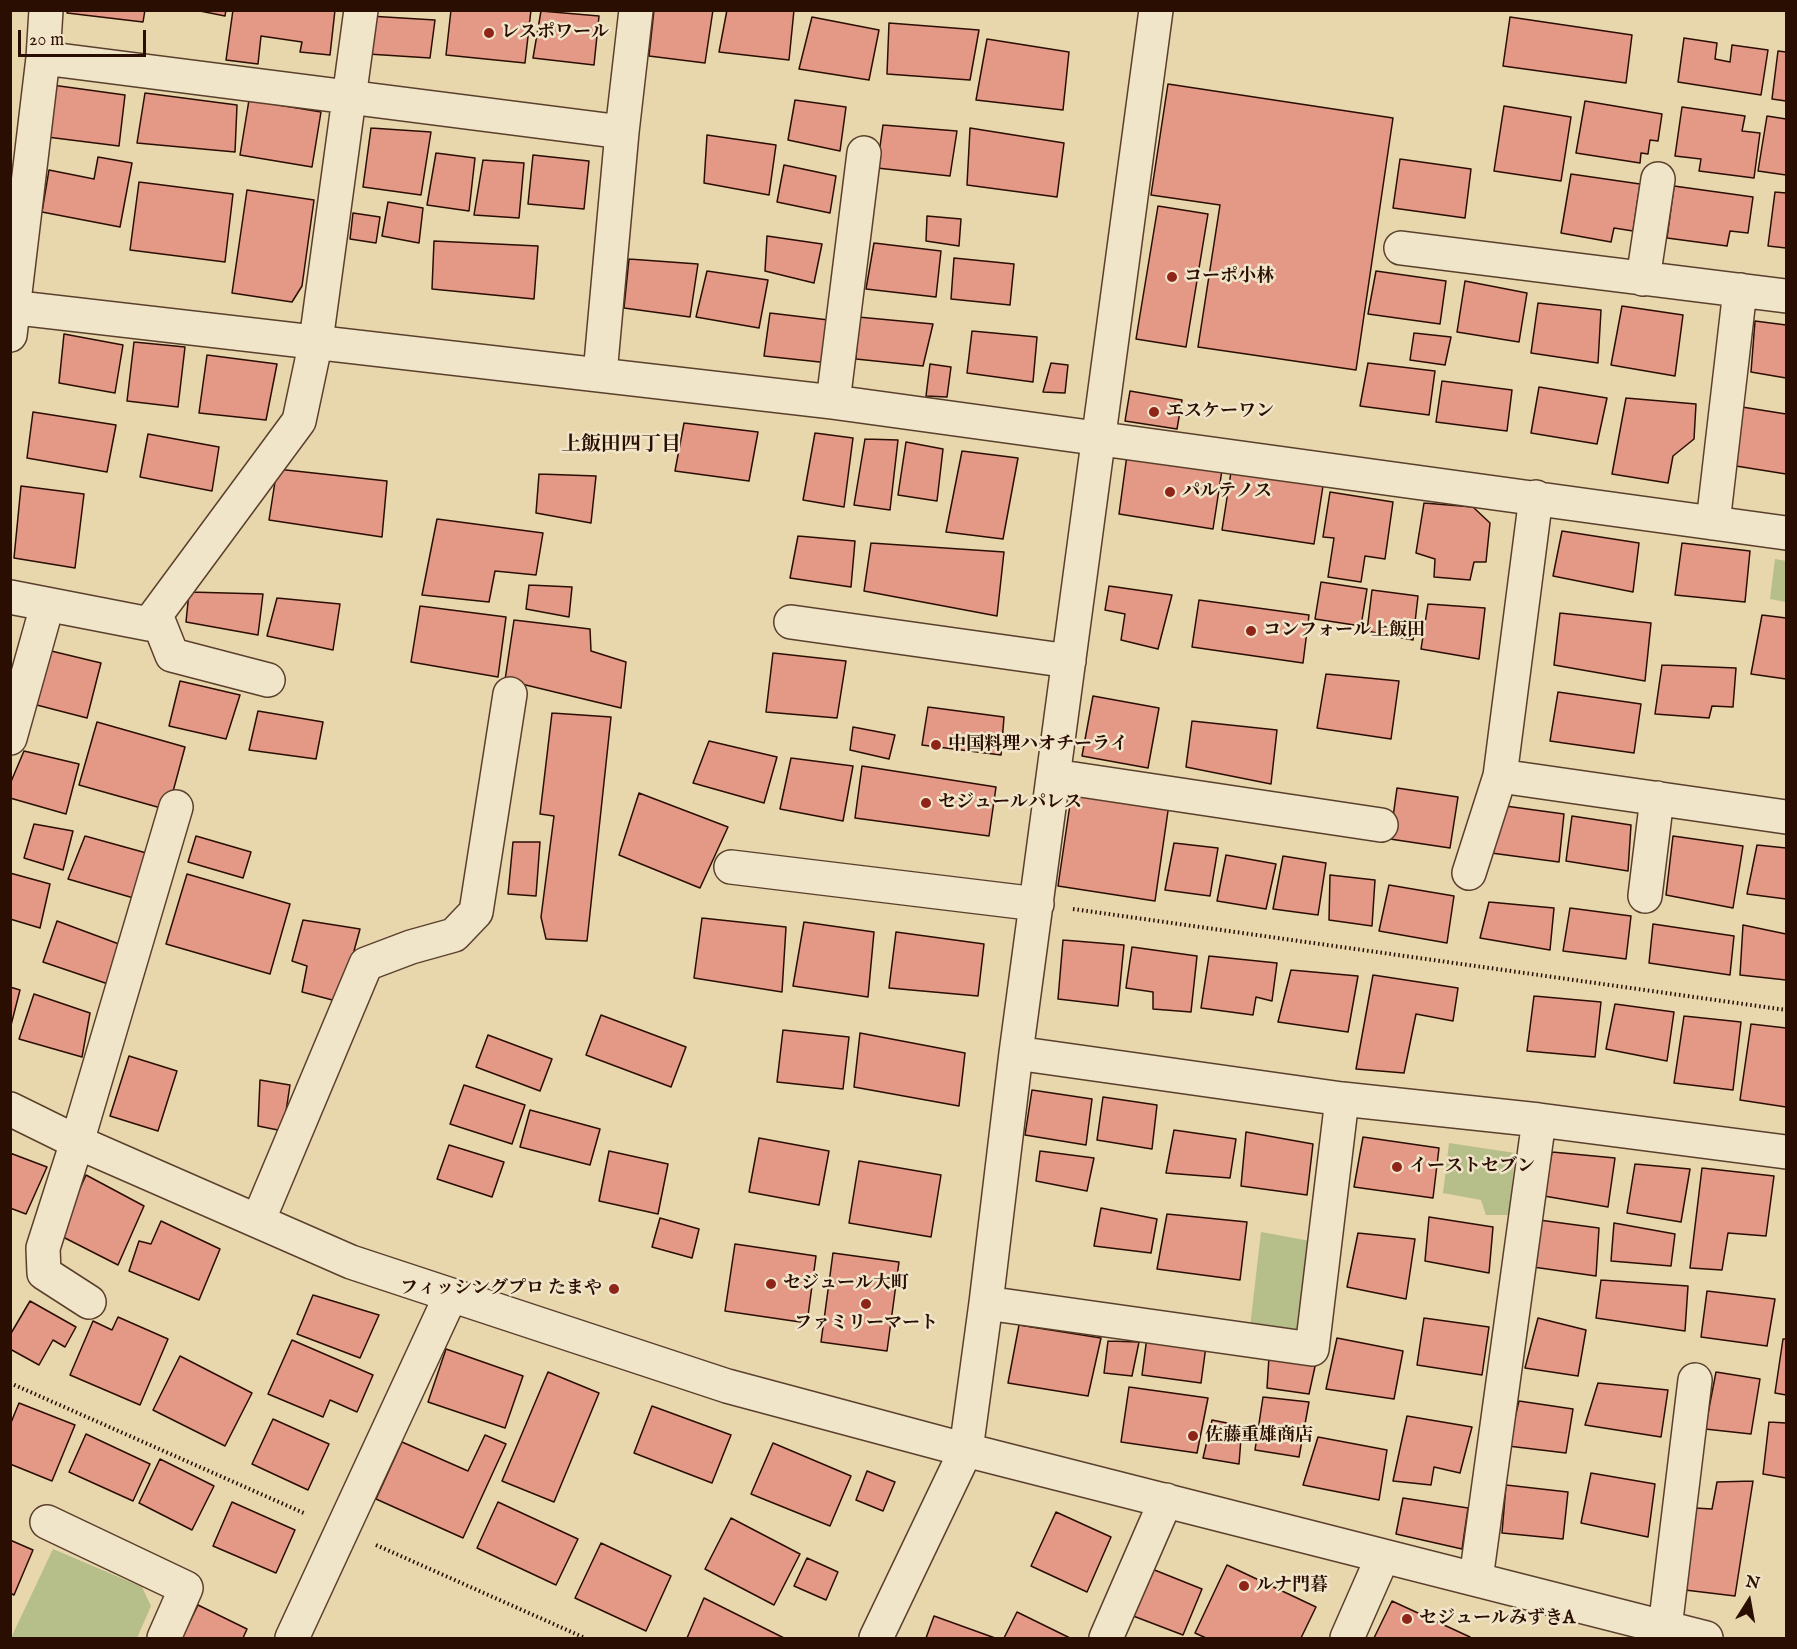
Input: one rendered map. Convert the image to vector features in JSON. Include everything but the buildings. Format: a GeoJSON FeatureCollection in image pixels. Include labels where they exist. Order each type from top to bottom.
{"type":"FeatureCollection","features":[{"type":"Feature","properties":{"kind":"street"},"geometry":{"type":"LineString","coordinates":[[45,10],[43,58],[12,317],[316,341],[833,402],[1786,533]]}},
{"type":"Feature","properties":{"kind":"street"},"geometry":{"type":"LineString","coordinates":[[10,597],[149,624],[299,421],[316,341],[361,10]]}},
{"type":"Feature","properties":{"kind":"street"},"geometry":{"type":"LineString","coordinates":[[600,374],[622,132],[636,10]]}},
{"type":"Feature","properties":{"kind":"street"},"geometry":{"type":"LineString","coordinates":[[876,1638],[966,1450],[1016,1053],[1156,10]]}},
{"type":"Feature","properties":{"kind":"street"},"geometry":{"type":"LineString","coordinates":[[43,58],[622,132]]}},
{"type":"Feature","properties":{"kind":"street"},"geometry":{"type":"LineString","coordinates":[[833,402],[864,153]]}},
{"type":"Feature","properties":{"kind":"street"},"geometry":{"type":"LineString","coordinates":[[1643,279],[1658,179]]}},
{"type":"Feature","properties":{"kind":"street"},"geometry":{"type":"LineString","coordinates":[[1401,248],[1786,296]]}},
{"type":"Feature","properties":{"kind":"street"},"geometry":{"type":"LineString","coordinates":[[1713,523],[1740,291]]}},
{"type":"Feature","properties":{"kind":"street"},"geometry":{"type":"LineString","coordinates":[[1469,873],[1500,776],[1536,497]]}},
{"type":"Feature","properties":{"kind":"street"},"geometry":{"type":"LineString","coordinates":[[10,738],[47,606]]}},
{"type":"Feature","properties":{"kind":"street"},"geometry":{"type":"LineString","coordinates":[[156,615],[172,655],[268,680]]}},
{"type":"Feature","properties":{"kind":"street"},"geometry":{"type":"LineString","coordinates":[[791,622],[1069,661]]}},
{"type":"Feature","properties":{"kind":"street"},"geometry":{"type":"LineString","coordinates":[[258,1221],[366,964],[411,946],[454,935],[476,912],[510,694]]}},
{"type":"Feature","properties":{"kind":"street"},"geometry":{"type":"LineString","coordinates":[[1054,776],[1381,825]]}},
{"type":"Feature","properties":{"kind":"street"},"geometry":{"type":"LineString","coordinates":[[1500,776],[1786,817]]}},
{"type":"Feature","properties":{"kind":"street"},"geometry":{"type":"LineString","coordinates":[[1645,896],[1657,798]]}},
{"type":"Feature","properties":{"kind":"street"},"geometry":{"type":"LineString","coordinates":[[89,1302],[44,1273],[43,1248],[77,1142],[176,807]]}},
{"type":"Feature","properties":{"kind":"street"},"geometry":{"type":"LineString","coordinates":[[731,867],[1037,904]]}},
{"type":"Feature","properties":{"kind":"street"},"geometry":{"type":"LineString","coordinates":[[1016,1053],[1342,1099],[1539,1120],[1786,1152]]}},
{"type":"Feature","properties":{"kind":"street"},"geometry":{"type":"LineString","coordinates":[[986,1303],[1312,1349],[1342,1099]]}},
{"type":"Feature","properties":{"kind":"street"},"geometry":{"type":"LineString","coordinates":[[10,1109],[77,1142],[351,1262],[727,1386],[966,1450],[1689,1635],[1695,1380]]}},
{"type":"Feature","properties":{"kind":"street"},"geometry":{"type":"LineString","coordinates":[[1476,1580],[1539,1120]]}},
{"type":"Feature","properties":{"kind":"street"},"geometry":{"type":"LineString","coordinates":[[292,1638],[451,1295]]}},
{"type":"Feature","properties":{"kind":"street"},"geometry":{"type":"LineString","coordinates":[[1106,1638],[1166,1500]]}},
{"type":"Feature","properties":{"kind":"street"},"geometry":{"type":"LineString","coordinates":[[47,1522],[186,1588],[164,1638]]}},
{"type":"Feature","properties":{"kind":"street"},"geometry":{"type":"LineString","coordinates":[[1347,1638],[1383,1556]]}},
{"type":"Feature","properties":{"kind":"path"},"geometry":{"type":"LineString","coordinates":[[1037,904],[1786,1010]]}},
{"type":"Feature","properties":{"kind":"path"},"geometry":{"type":"LineString","coordinates":[[10,1383],[585,1638]]}},
{"type":"Feature","properties":{"kind":"green space"},"geometry":{"type":"Polygon","coordinates":[[[1775,559],[1786,561],[1786,602],[1770,599],[1775,559]]]}},
{"type":"Feature","properties":{"kind":"green space"},"geometry":{"type":"Polygon","coordinates":[[[1449,1143],[1515,1153],[1509,1215],[1486,1215],[1481,1200],[1443,1193],[1449,1143]]]}},
{"type":"Feature","properties":{"kind":"green space"},"geometry":{"type":"Polygon","coordinates":[[[1261,1232],[1310,1241],[1301,1336],[1250,1327],[1261,1232]]]}},
{"type":"Feature","properties":{"kind":"green space"},"geometry":{"type":"Polygon","coordinates":[[[53,1549],[142,1587],[151,1606],[137,1638],[11,1638],[53,1549]]]}},
{"type":"Feature","properties":{"kind":"place","name":"レスポワール"},"geometry":{"type":"Point","coordinates":[489,33]}},
{"type":"Feature","properties":{"kind":"place","name":"コーポ小林"},"geometry":{"type":"Point","coordinates":[1172,277]}},
{"type":"Feature","properties":{"kind":"place","name":"エスケーワン"},"geometry":{"type":"Point","coordinates":[1154,412]}},
{"type":"Feature","properties":{"kind":"place","name":"パルテノス"},"geometry":{"type":"Point","coordinates":[1170,492]}},
{"type":"Feature","properties":{"kind":"place","name":"コンフォール上飯田"},"geometry":{"type":"Point","coordinates":[1251,631]}},
{"type":"Feature","properties":{"kind":"place","name":"中国料理ハオチーライ"},"geometry":{"type":"Point","coordinates":[936,745]}},
{"type":"Feature","properties":{"kind":"place","name":"セジュールパレス"},"geometry":{"type":"Point","coordinates":[926,803]}},
{"type":"Feature","properties":{"kind":"place","name":"イーストセブン"},"geometry":{"type":"Point","coordinates":[1397,1167]}},
{"type":"Feature","properties":{"kind":"place","name":"セジュール大町"},"geometry":{"type":"Point","coordinates":[771,1284]}},
{"type":"Feature","properties":{"kind":"place","name":"フィッシングプロ たまや"},"geometry":{"type":"Point","coordinates":[614,1289]}},
{"type":"Feature","properties":{"kind":"place","name":"ファミリーマート"},"geometry":{"type":"Point","coordinates":[866,1304]}},
{"type":"Feature","properties":{"kind":"place","name":"佐藤重雄商店"},"geometry":{"type":"Point","coordinates":[1193,1436]}},
{"type":"Feature","properties":{"kind":"place","name":"ルナ門暮"},"geometry":{"type":"Point","coordinates":[1244,1586]}},
{"type":"Feature","properties":{"kind":"place","name":"セジュールみずきA"},"geometry":{"type":"Point","coordinates":[1407,1619]}},
{"type":"Feature","properties":{"kind":"district","name":"上飯田四丁目"},"geometry":{"type":"Point","coordinates":[621,446]}}]}
